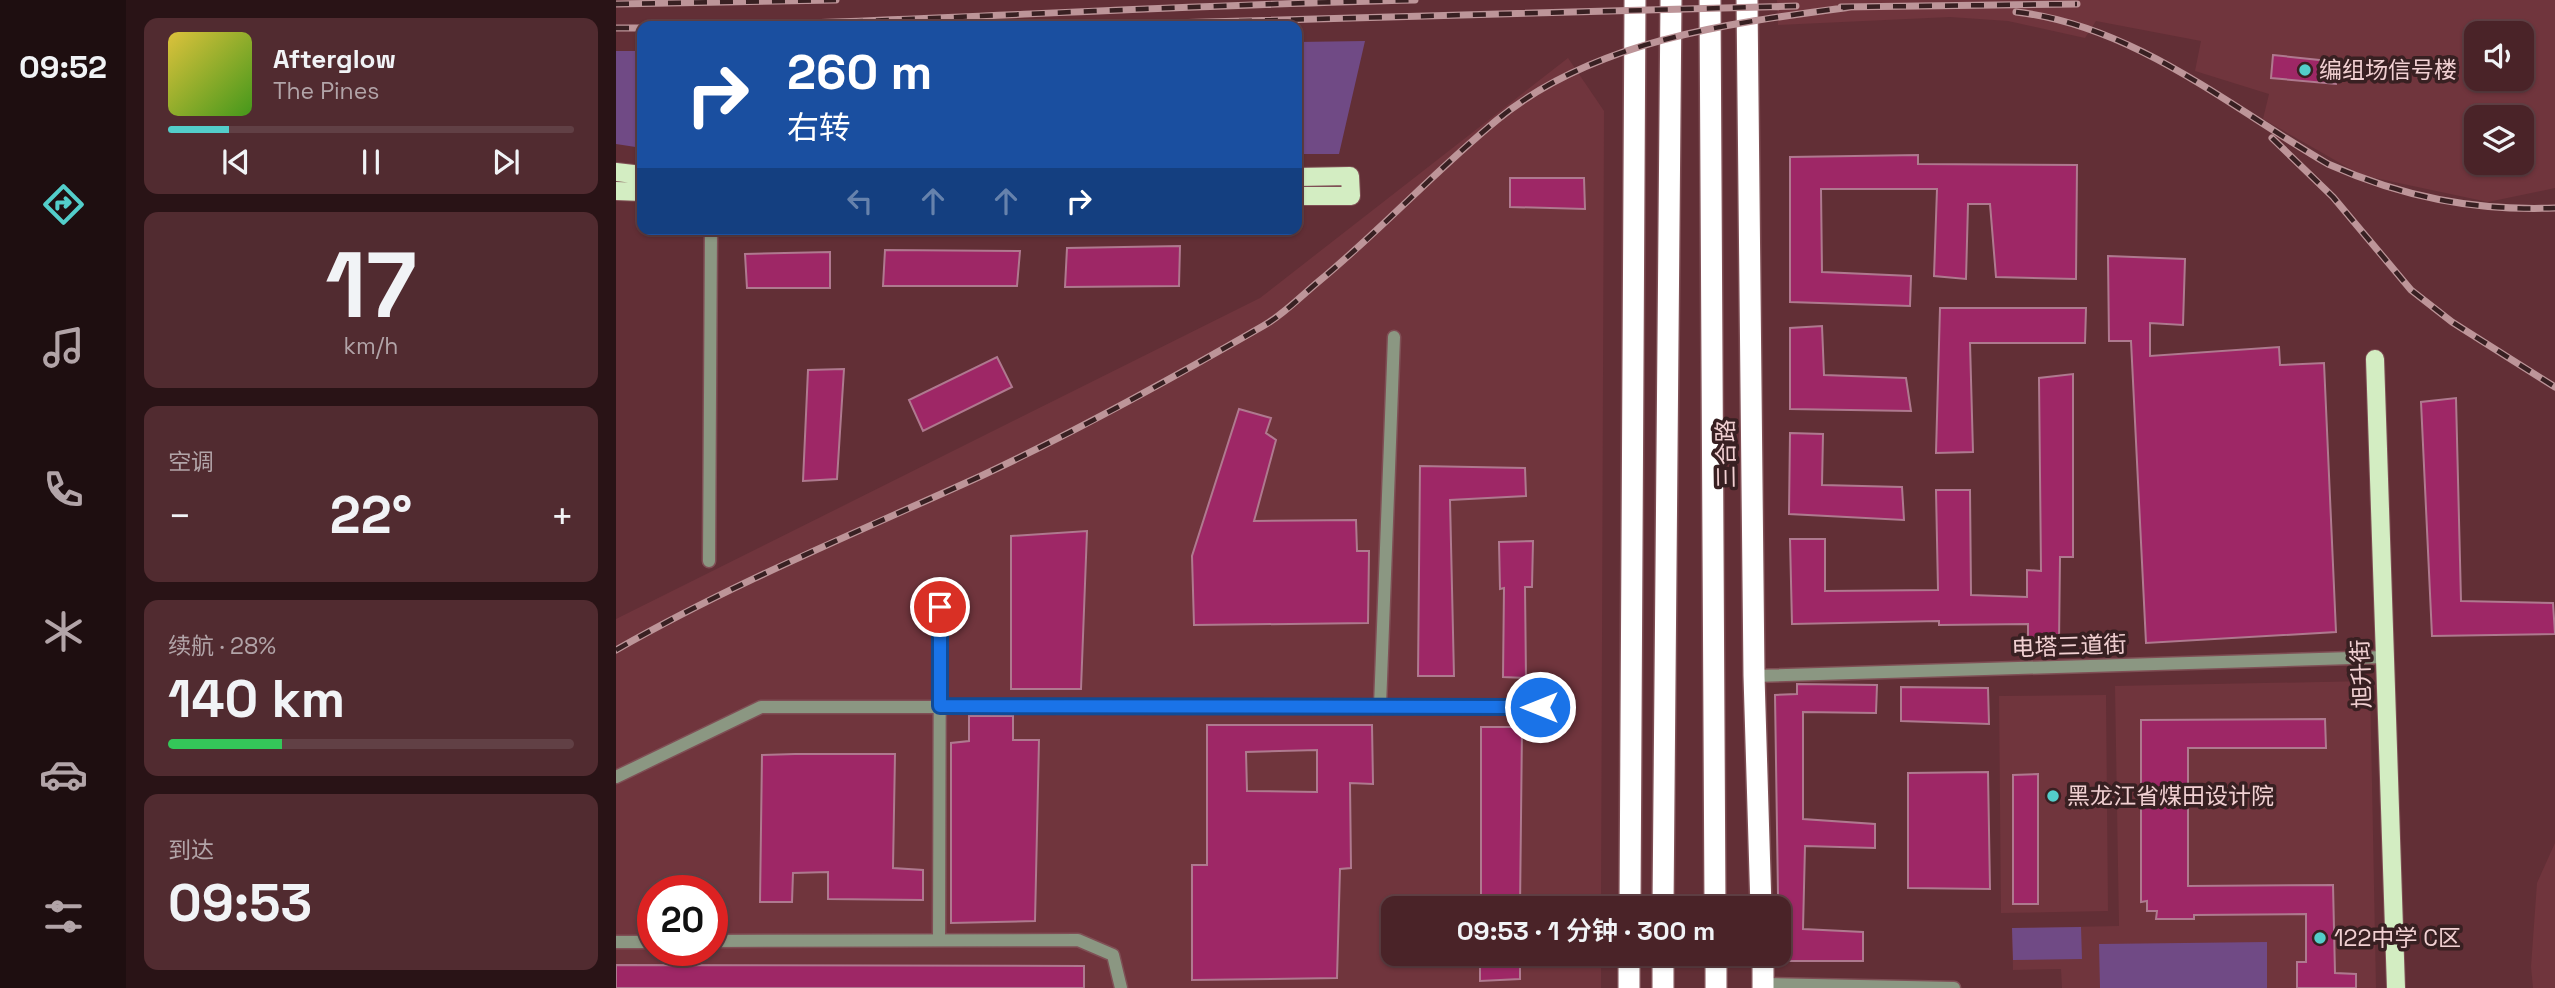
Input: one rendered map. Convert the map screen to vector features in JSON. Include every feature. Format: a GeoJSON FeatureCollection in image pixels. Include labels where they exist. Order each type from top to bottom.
{"type":"FeatureCollection","features":[{"type":"Feature","properties":{"kind":"highway"},"geometry":{"type":"LineString","coordinates":[[1630,896],[1635,0]]}},
{"type":"Feature","properties":{"kind":"highway"},"geometry":{"type":"LineString","coordinates":[[1663,896],[1671,0]]}},
{"type":"Feature","properties":{"kind":"highway","name":"三合路"},"geometry":{"type":"LineString","coordinates":[[1710,0],[1715,896]]}},
{"type":"Feature","properties":{"kind":"highway","name":"三合路"},"geometry":{"type":"LineString","coordinates":[[1747,0],[1754,676],[1761,896]]}},
{"type":"Feature","properties":{"kind":"highway"},"geometry":{"type":"LineString","coordinates":[[1629,966],[1629,988]]}},
{"type":"Feature","properties":{"kind":"highway"},"geometry":{"type":"LineString","coordinates":[[1661,988],[1663,966]]}},
{"type":"Feature","properties":{"kind":"highway"},"geometry":{"type":"LineString","coordinates":[[1716,966],[1716,988]]}},
{"type":"Feature","properties":{"kind":"highway"},"geometry":{"type":"LineString","coordinates":[[1763,966],[1763,986]]}},
{"type":"Feature","properties":{"kind":"main road"},"geometry":{"type":"LineString","coordinates":[[616,172],[637,174]]}},
{"type":"Feature","properties":{"kind":"main road"},"geometry":{"type":"LineString","coordinates":[[1302,177],[1350,176],[1351,196],[1302,196]]}},
{"type":"Feature","properties":{"kind":"main road"},"geometry":{"type":"LineString","coordinates":[[616,191],[637,192]]}},
{"type":"Feature","properties":{"kind":"main road","name":"旭升街"},"geometry":{"type":"LineString","coordinates":[[2375,359],[2396,988]]}},
{"type":"Feature","properties":{"kind":"street"},"geometry":{"type":"LineString","coordinates":[[709,561],[711,235]]}},
{"type":"Feature","properties":{"kind":"street"},"geometry":{"type":"LineString","coordinates":[[1380,706],[1394,337]]}},
{"type":"Feature","properties":{"kind":"street"},"geometry":{"type":"LineString","coordinates":[[939,940],[940,607]]}},
{"type":"Feature","properties":{"kind":"street","name":"电塔三道街"},"geometry":{"type":"LineString","coordinates":[[1754,676],[2385,657]]}},
{"type":"Feature","properties":{"kind":"street"},"geometry":{"type":"LineString","coordinates":[[616,777],[761,707],[1540,707]]}},
{"type":"Feature","properties":{"kind":"street"},"geometry":{"type":"LineString","coordinates":[[728,942],[1077,940],[1113,955],[1121,988]]}},
{"type":"Feature","properties":{"kind":"street"},"geometry":{"type":"LineString","coordinates":[[616,942],[637,942]]}},
{"type":"Feature","properties":{"kind":"street"},"geometry":{"type":"LineString","coordinates":[[1763,986],[1954,988]]}},
{"type":"Feature","properties":{"kind":"shaded area"},"geometry":{"type":"Polygon","coordinates":[[[1777,0],[2555,0],[2555,188],[2488,202],[2361,175],[2263,119],[2269,94],[2195,71],[2201,41],[2096,21],[2085,38],[2008,21],[1950,17],[1778,25],[1777,0]]]}},
{"type":"Feature","properties":{"kind":"shaded area"},"geometry":{"type":"Polygon","coordinates":[[[1365,41],[1339,154],[1302,154],[1302,42],[1365,41]]]}},
{"type":"Feature","properties":{"kind":"shaded area"},"geometry":{"type":"Polygon","coordinates":[[[616,51],[637,51],[637,147],[616,144],[616,51]]]}},
{"type":"Feature","properties":{"kind":"shaded area"},"geometry":{"type":"Polygon","coordinates":[[[1568,58],[1604,111],[1601,896],[1381,896],[1381,966],[1601,966],[1601,988],[616,988],[616,619],[1260,298],[1568,58]]]}},
{"type":"Feature","properties":{"kind":"shaded area"},"geometry":{"type":"Polygon","coordinates":[[[2370,681],[2376,988],[2062,988],[2061,969],[2013,970],[2012,928],[2119,926],[2115,686],[2370,681]]]}},
{"type":"Feature","properties":{"kind":"shaded area","name":"黑龙江省煤田设计院"},"geometry":{"type":"Polygon","coordinates":[[[2106,695],[2108,911],[2001,913],[1999,696],[2106,695]]]}},
{"type":"Feature","properties":{"kind":"shaded area"},"geometry":{"type":"Polygon","coordinates":[[[2555,843],[2555,988],[2533,988],[2531,967],[2537,883],[2555,843]]]}},
{"type":"Feature","properties":{"kind":"shaded area"},"geometry":{"type":"Polygon","coordinates":[[[2081,927],[2082,959],[2013,960],[2012,928],[2081,927]]]}},
{"type":"Feature","properties":{"kind":"shaded area"},"geometry":{"type":"Polygon","coordinates":[[[2267,942],[2267,988],[2100,988],[2099,944],[2267,942]]]}},
{"type":"Feature","properties":{"kind":"building","name":"编组场信号楼"},"geometry":{"type":"Polygon","coordinates":[[[2273,55],[2338,62],[2336,84],[2271,78],[2273,55]]]}},
{"type":"Feature","properties":{"kind":"building"},"geometry":{"type":"Polygon","coordinates":[[[1918,155],[1918,164],[2077,165],[2076,279],[1996,277],[1990,204],[1968,204],[1966,279],[1934,276],[1937,189],[1821,189],[1822,272],[1911,276],[1910,306],[1790,302],[1790,157],[1918,155]]]}},
{"type":"Feature","properties":{"kind":"building"},"geometry":{"type":"Polygon","coordinates":[[[1510,178],[1584,178],[1585,209],[1510,207],[1510,178]]]}},
{"type":"Feature","properties":{"kind":"building"},"geometry":{"type":"Polygon","coordinates":[[[1180,246],[1179,286],[1065,287],[1067,248],[1180,246]]]}},
{"type":"Feature","properties":{"kind":"building"},"geometry":{"type":"Polygon","coordinates":[[[885,250],[1020,251],[1017,286],[883,286],[885,250]]]}},
{"type":"Feature","properties":{"kind":"building"},"geometry":{"type":"Polygon","coordinates":[[[830,252],[830,288],[747,288],[745,254],[830,252]]]}},
{"type":"Feature","properties":{"kind":"building"},"geometry":{"type":"Polygon","coordinates":[[[2108,256],[2185,259],[2183,325],[2150,323],[2150,356],[2279,347],[2280,365],[2324,363],[2336,632],[2146,643],[2131,341],[2109,341],[2108,256]]]}},
{"type":"Feature","properties":{"kind":"building"},"geometry":{"type":"Polygon","coordinates":[[[1940,308],[2086,308],[2085,343],[1970,343],[1973,452],[1936,453],[1940,308]]]}},
{"type":"Feature","properties":{"kind":"building"},"geometry":{"type":"Polygon","coordinates":[[[1822,326],[1824,375],[1906,378],[1911,411],[1790,409],[1790,328],[1822,326]]]}},
{"type":"Feature","properties":{"kind":"building"},"geometry":{"type":"Polygon","coordinates":[[[997,357],[1012,387],[923,431],[909,400],[997,357]]]}},
{"type":"Feature","properties":{"kind":"building"},"geometry":{"type":"Polygon","coordinates":[[[844,369],[837,479],[803,481],[808,370],[844,369]]]}},
{"type":"Feature","properties":{"kind":"building"},"geometry":{"type":"Polygon","coordinates":[[[2073,374],[2073,557],[2060,557],[2059,643],[2028,644],[2028,624],[1939,625],[1939,621],[1792,624],[1790,539],[1825,539],[1825,591],[1938,590],[1936,490],[1970,490],[1971,595],[2027,597],[2027,570],[2041,571],[2039,378],[2073,374]]]}},
{"type":"Feature","properties":{"kind":"building"},"geometry":{"type":"Polygon","coordinates":[[[2456,398],[2461,601],[2553,603],[2555,634],[2432,636],[2421,402],[2456,398]]]}},
{"type":"Feature","properties":{"kind":"building"},"geometry":{"type":"Polygon","coordinates":[[[1239,409],[1271,418],[1266,433],[1276,440],[1254,521],[1356,520],[1357,551],[1369,551],[1368,623],[1194,625],[1192,556],[1239,409]]]}},
{"type":"Feature","properties":{"kind":"building"},"geometry":{"type":"Polygon","coordinates":[[[1790,433],[1823,434],[1822,485],[1902,487],[1904,520],[1789,514],[1790,433]]]}},
{"type":"Feature","properties":{"kind":"building"},"geometry":{"type":"Polygon","coordinates":[[[1420,466],[1525,468],[1526,496],[1450,500],[1454,676],[1418,676],[1420,466]]]}},
{"type":"Feature","properties":{"kind":"building"},"geometry":{"type":"Polygon","coordinates":[[[1087,531],[1081,689],[1011,689],[1011,536],[1087,531]]]}},
{"type":"Feature","properties":{"kind":"building"},"geometry":{"type":"Polygon","coordinates":[[[1533,541],[1532,587],[1525,587],[1526,678],[1503,677],[1504,588],[1500,589],[1499,542],[1533,541]]]}},
{"type":"Feature","properties":{"kind":"building"},"geometry":{"type":"Polygon","coordinates":[[[1797,684],[1877,685],[1876,713],[1803,712],[1803,819],[1875,824],[1875,848],[1805,846],[1803,929],[1863,932],[1863,961],[1791,961],[1791,896],[1778,896],[1775,695],[1797,694],[1797,684]]]}},
{"type":"Feature","properties":{"kind":"building"},"geometry":{"type":"Polygon","coordinates":[[[1901,687],[1988,688],[1989,724],[1901,721],[1901,687]]]}},
{"type":"Feature","properties":{"kind":"building"},"geometry":{"type":"Polygon","coordinates":[[[969,716],[1013,716],[1013,740],[1039,740],[1035,921],[951,923],[951,743],[969,741],[969,716]]]}},
{"type":"Feature","properties":{"kind":"building"},"geometry":{"type":"Polygon","coordinates":[[[2325,719],[2326,748],[2188,748],[2188,886],[2333,885],[2335,973],[2356,974],[2356,988],[2297,988],[2297,962],[2306,962],[2306,914],[2194,915],[2194,919],[2156,919],[2157,911],[2147,911],[2147,901],[2141,902],[2141,720],[2325,719]]]}},
{"type":"Feature","properties":{"kind":"building"},"geometry":{"type":"Polygon","coordinates":[[[1207,725],[1372,725],[1373,784],[1350,783],[1351,868],[1340,869],[1337,978],[1192,980],[1192,865],[1207,865],[1207,725]],[[1317,750],[1246,752],[1247,791],[1317,792],[1317,750]]]}},
{"type":"Feature","properties":{"kind":"building"},"geometry":{"type":"Polygon","coordinates":[[[1481,727],[1522,727],[1520,896],[1481,896],[1481,727]]]}},
{"type":"Feature","properties":{"kind":"building"},"geometry":{"type":"Polygon","coordinates":[[[895,754],[893,868],[923,870],[923,900],[828,899],[828,872],[793,873],[792,902],[760,902],[762,755],[895,754]]]}},
{"type":"Feature","properties":{"kind":"building"},"geometry":{"type":"Polygon","coordinates":[[[1988,772],[1990,889],[1908,888],[1908,773],[1988,772]]]}},
{"type":"Feature","properties":{"kind":"building"},"geometry":{"type":"Polygon","coordinates":[[[2038,774],[2038,904],[2013,904],[2013,775],[2038,774]]]}},
{"type":"Feature","properties":{"kind":"building"},"geometry":{"type":"Polygon","coordinates":[[[616,965],[1084,966],[1084,988],[616,988],[616,965]]]}},
{"type":"Feature","properties":{"kind":"building"},"geometry":{"type":"Polygon","coordinates":[[[1480,966],[1520,966],[1520,979],[1480,981],[1480,966]]]}},
{"type":"Feature","properties":{"kind":"railway"},"geometry":{"type":"LineString","coordinates":[[616,4],[836,0]]}},
{"type":"Feature","properties":{"kind":"railway"},"geometry":{"type":"LineString","coordinates":[[865,21],[1415,0]]}},
{"type":"Feature","properties":{"kind":"railway"},"geometry":{"type":"LineString","coordinates":[[1841,7],[2077,4]]}},
{"type":"Feature","properties":{"kind":"railway"},"geometry":{"type":"LineString","coordinates":[[1242,21],[1796,6]]}},
{"type":"Feature","properties":{"kind":"railway"},"geometry":{"type":"LineString","coordinates":[[616,650],[750,580],[1053,441],[1270,322],[1341,262],[1497,120],[1535,93],[1576,71],[1620,53],[1711,29],[1851,7]]}},
{"type":"Feature","properties":{"kind":"railway"},"geometry":{"type":"LineString","coordinates":[[2016,12],[2059,20],[2100,33],[2140,51],[2217,94],[2328,164],[2383,185],[2439,200],[2467,204],[2555,208]]}},
{"type":"Feature","properties":{"kind":"railway"},"geometry":{"type":"LineString","coordinates":[[616,28],[637,28]]}},
{"type":"Feature","properties":{"kind":"railway"},"geometry":{"type":"LineString","coordinates":[[2272,138],[2333,197],[2411,290],[2452,322],[2555,387]]}},
{"type":"Feature","properties":{"kind":"place","name":"编组场信号楼"},"geometry":{"type":"Point","coordinates":[2305,70]}},
{"type":"Feature","properties":{"kind":"place","name":"黑龙江省煤田设计院"},"geometry":{"type":"Point","coordinates":[2053,796]}},
{"type":"Feature","properties":{"kind":"place","name":"122中学 C区"},"geometry":{"type":"Point","coordinates":[2320,938]}},
{"type":"Feature","properties":{"kind":"route"},"geometry":{"type":"LineString","coordinates":[[940,607],[940,706],[1540,707]]}}]}
